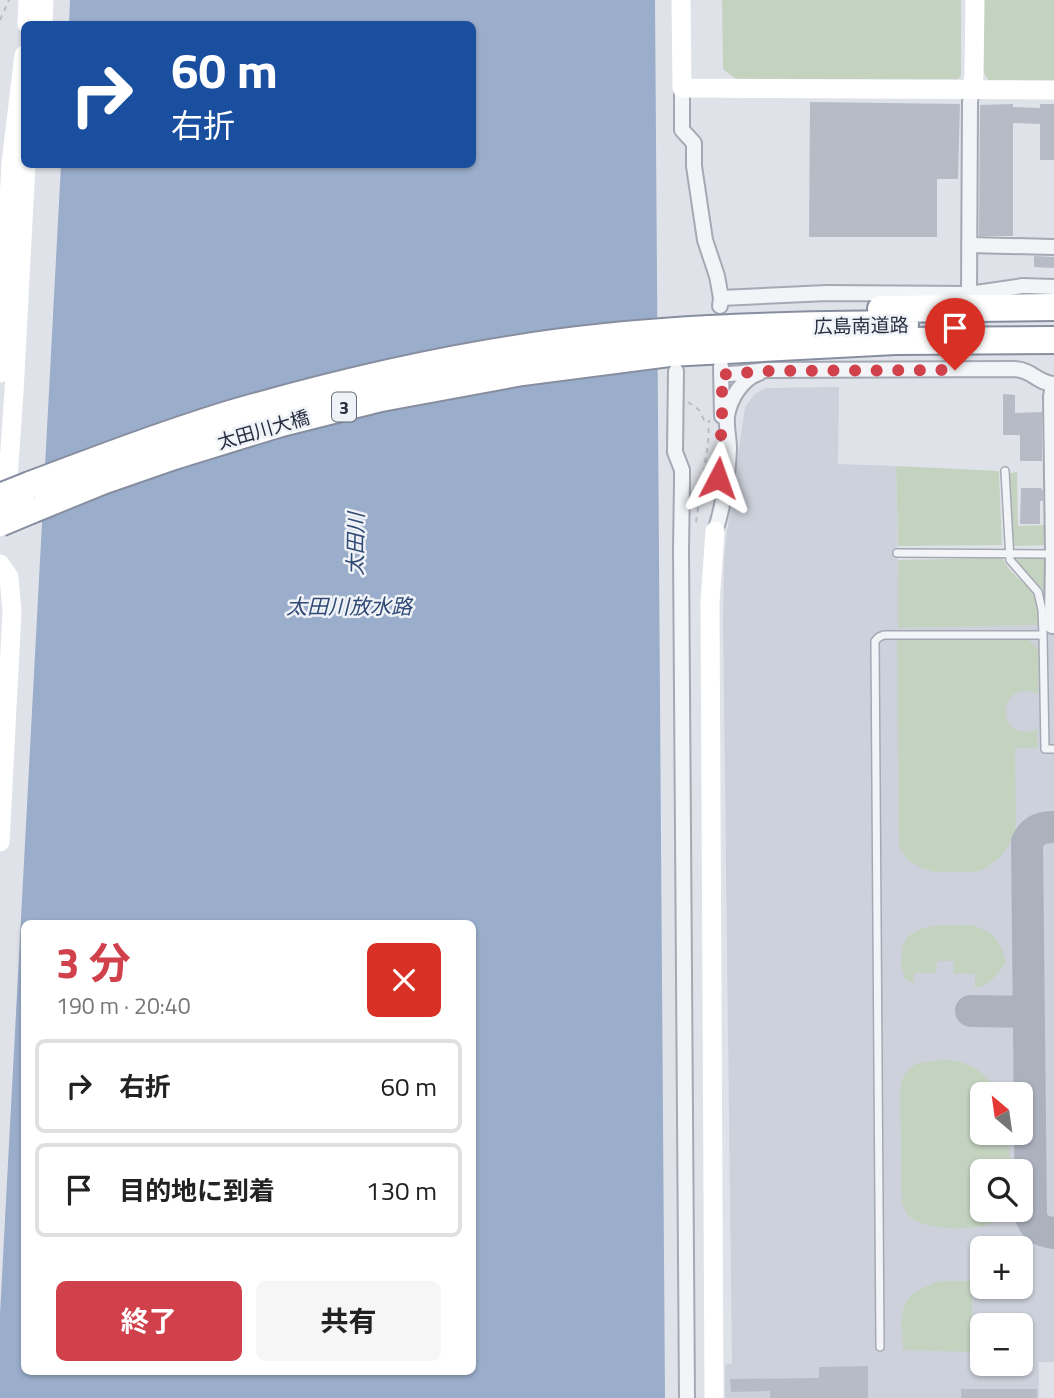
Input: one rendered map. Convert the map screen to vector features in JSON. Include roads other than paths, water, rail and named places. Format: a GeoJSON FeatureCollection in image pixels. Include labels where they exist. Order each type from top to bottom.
{"type":"FeatureCollection","features":[{"type":"Feature","properties":{"kind":"highway"},"geometry":{"type":"LineString","coordinates":[[671,344],[788,310],[1054,307]]}},
{"type":"Feature","properties":{"kind":"highway","name":"広島南道路"},"geometry":{"type":"LineString","coordinates":[[671,344],[827,324],[1054,324]]}},
{"type":"Feature","properties":{"kind":"highway","name":"広島南道路"},"geometry":{"type":"LineString","coordinates":[[516,348],[593,330],[671,344],[825,346],[895,341],[1054,340]]}},
{"type":"Feature","properties":{"kind":"highway","name":"太田川大橋"},"geometry":{"type":"LineString","coordinates":[[30,497],[102,481],[278,424],[369,401],[671,344]]}},
{"type":"Feature","properties":{"kind":"highway"},"geometry":{"type":"LineString","coordinates":[[825,346],[893,355],[1054,355]]}},
{"type":"Feature","properties":{"kind":"highway","name":"太田川大橋"},"geometry":{"type":"LineString","coordinates":[[30,497],[142,443],[229,415],[416,367],[516,348]]}},
{"type":"Feature","properties":{"kind":"highway","name":"3"},"geometry":{"type":"LineString","coordinates":[[0,497],[30,497]]}},
{"type":"Feature","properties":{"kind":"highway","name":"3"},"geometry":{"type":"LineString","coordinates":[[0,523],[30,497]]}},
{"type":"Feature","properties":{"kind":"street"},"geometry":{"type":"LineString","coordinates":[[27,21],[28,0]]}},
{"type":"Feature","properties":{"kind":"street"},"geometry":{"type":"LineString","coordinates":[[43,21],[44,0]]}},
{"type":"Feature","properties":{"kind":"street"},"geometry":{"type":"LineString","coordinates":[[681,0],[682,130],[694,143],[694,166],[705,240],[717,276],[721,302],[853,292],[969,294],[1023,286],[1054,287]]}},
{"type":"Feature","properties":{"kind":"street"},"geometry":{"type":"LineString","coordinates":[[969,294],[970,102],[974,75],[975,0]]}},
{"type":"Feature","properties":{"kind":"street"},"geometry":{"type":"LineString","coordinates":[[0,373],[11,163],[21,80]]}},
{"type":"Feature","properties":{"kind":"street"},"geometry":{"type":"LineString","coordinates":[[681,88],[1054,90]]}},
{"type":"Feature","properties":{"kind":"street"},"geometry":{"type":"LineString","coordinates":[[0,531],[5,520],[26,168]]}},
{"type":"Feature","properties":{"kind":"street"},"geometry":{"type":"LineString","coordinates":[[969,245],[1054,247]]}},
{"type":"Feature","properties":{"kind":"street"},"geometry":{"type":"LineString","coordinates":[[671,344],[675,452],[682,470],[687,1398]]}},
{"type":"Feature","properties":{"kind":"street"},"geometry":{"type":"LineString","coordinates":[[714,1398],[710,601],[715,531],[713,517],[722,421],[721,370],[733,375],[767,370],[1023,370],[1030,372],[1040,381],[1054,384],[1051,397],[1053,554],[1048,631]]}},
{"type":"Feature","properties":{"kind":"street"},"geometry":{"type":"LineString","coordinates":[[715,531],[729,444],[729,408],[734,395],[745,382],[767,370]]}},
{"type":"Feature","properties":{"kind":"street"},"geometry":{"type":"LineString","coordinates":[[0,564],[9,577],[12,612],[0,842]]}},
{"type":"Feature","properties":{"kind":"lane"},"geometry":{"type":"LineString","coordinates":[[1005,471],[1009,554],[1013,564],[1038,592],[1048,631],[1045,749],[1054,749]]}},
{"type":"Feature","properties":{"kind":"lane"},"geometry":{"type":"LineString","coordinates":[[897,553],[1053,554]]}},
{"type":"Feature","properties":{"kind":"lane"},"geometry":{"type":"LineString","coordinates":[[880,1347],[875,641],[884,635],[1048,631]]}},
{"type":"Feature","properties":{"kind":"water","name":"太田川放水路"},"geometry":{"type":"Polygon","coordinates":[[[70,0],[655,0],[665,1398],[0,1398],[0,1314],[61,168],[476,168],[476,21],[69,21],[70,0]]]}},
{"type":"Feature","properties":{"kind":"water label","name":"太田川"},"geometry":{"type":"Point","coordinates":[355,544]}}]}
